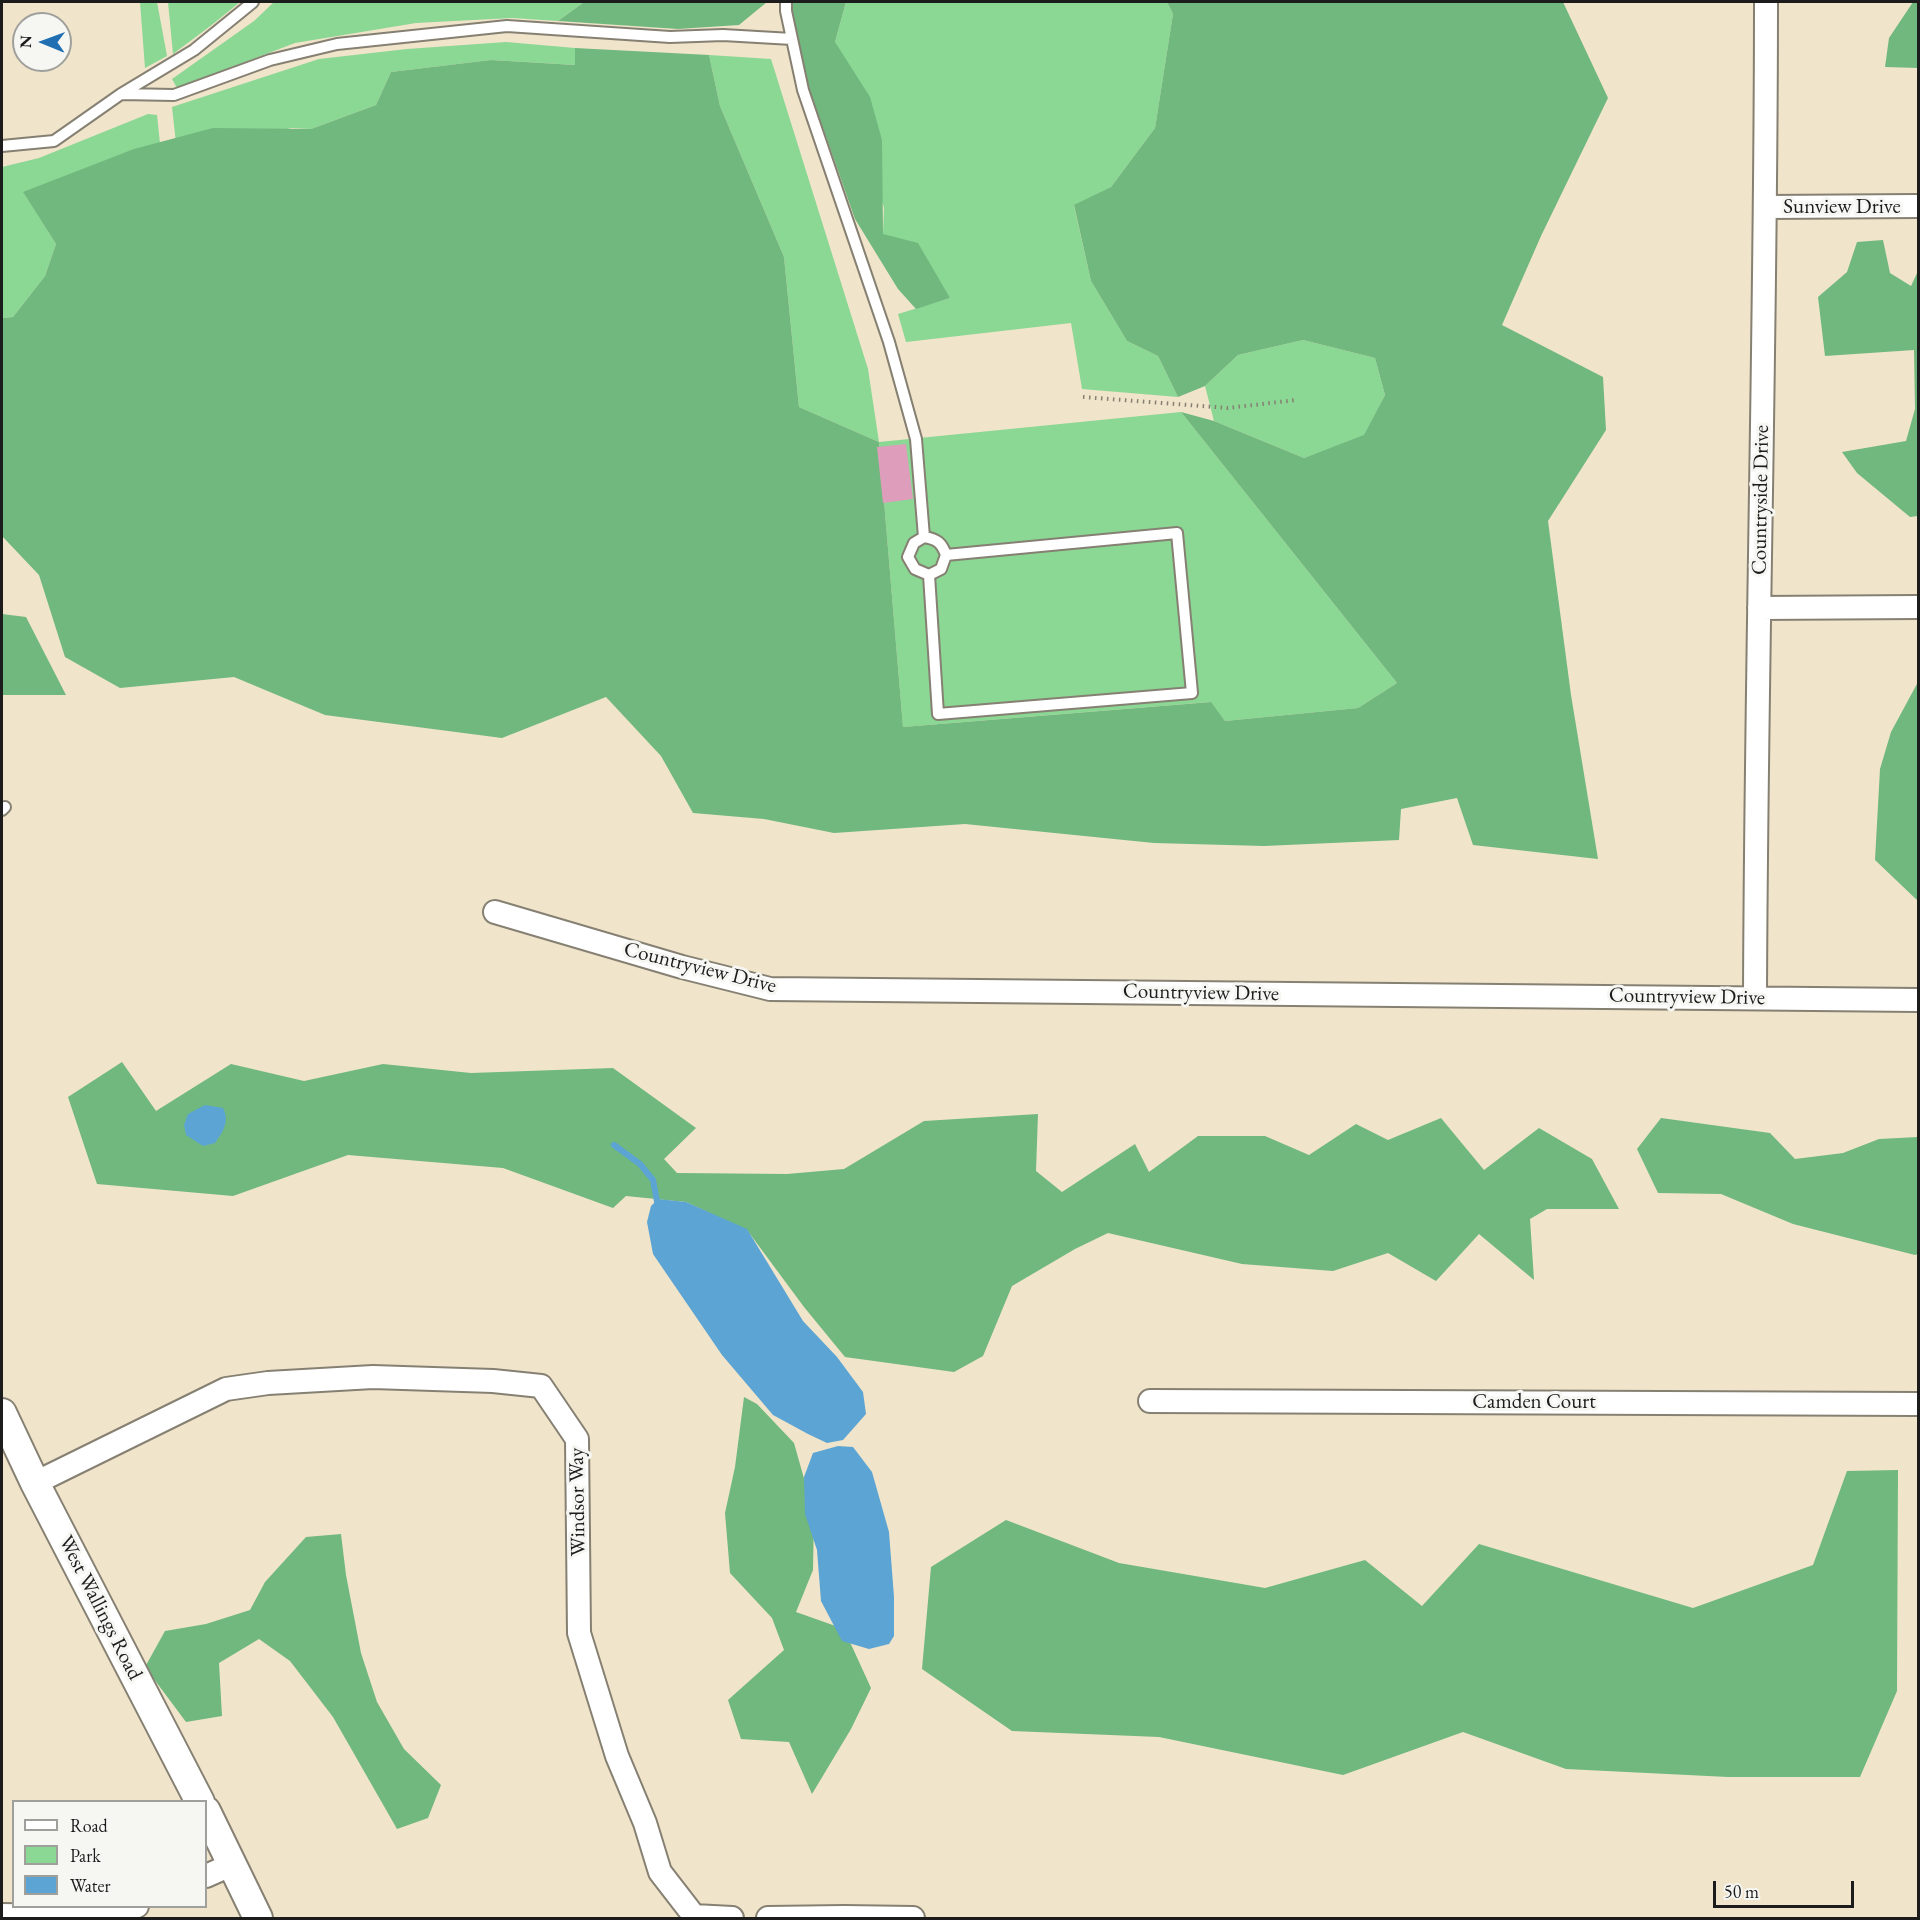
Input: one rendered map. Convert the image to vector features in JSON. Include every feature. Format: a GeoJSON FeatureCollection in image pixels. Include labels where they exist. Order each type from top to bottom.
{"type":"FeatureCollection","features":[{"type":"Feature","properties":{"kind":"street","name":"Countryside Drive"},"geometry":{"type":"LineString","coordinates":[[1755,998],[1766,207],[1766,2]]}},
{"type":"Feature","properties":{"kind":"street","name":"Sunview Drive"},"geometry":{"type":"LineString","coordinates":[[1766,207],[1918,206]]}},
{"type":"Feature","properties":{"kind":"street"},"geometry":{"type":"LineString","coordinates":[[1759,608],[1918,607]]}},
{"type":"Feature","properties":{"kind":"street","name":"Countryview Drive"},"geometry":{"type":"LineString","coordinates":[[495,912],[682,967],[770,989],[1918,1000]]}},
{"type":"Feature","properties":{"kind":"street","name":"Windsor Way"},"geometry":{"type":"LineString","coordinates":[[35,1483],[226,1389],[268,1383],[374,1377],[541,1386],[577,1439],[579,1633],[617,1756],[645,1823],[660,1872],[694,1916],[732,1918]]}},
{"type":"Feature","properties":{"kind":"street","name":"Camden Court"},"geometry":{"type":"LineString","coordinates":[[1150,1401],[1918,1404]]}},
{"type":"Feature","properties":{"kind":"street","name":"West Wallings Road"},"geometry":{"type":"LineString","coordinates":[[2,1413],[35,1483],[199,1800]]}},
{"type":"Feature","properties":{"kind":"street"},"geometry":{"type":"LineString","coordinates":[[207,1814],[258,1918]]}},
{"type":"Feature","properties":{"kind":"street"},"geometry":{"type":"LineString","coordinates":[[207,1876],[232,1864]]}},
{"type":"Feature","properties":{"kind":"street"},"geometry":{"type":"LineString","coordinates":[[2,1915],[114,1917],[133,1908]]}},
{"type":"Feature","properties":{"kind":"street"},"geometry":{"type":"LineString","coordinates":[[768,1918],[913,1918]]}},
{"type":"Feature","properties":{"kind":"lane"},"geometry":{"type":"LineString","coordinates":[[2,146],[54,141],[121,94],[194,50],[254,2]]}},
{"type":"Feature","properties":{"kind":"lane"},"geometry":{"type":"LineString","coordinates":[[786,2],[803,90],[889,342],[916,439],[924,537]]}},
{"type":"Feature","properties":{"kind":"lane"},"geometry":{"type":"LineString","coordinates":[[121,94],[174,95],[270,60],[337,44],[507,26],[670,37],[723,35],[792,39]]}},
{"type":"Feature","properties":{"kind":"lane"},"geometry":{"type":"LineString","coordinates":[[929,575],[938,714],[1192,693],[1178,533],[946,555]]}},
{"type":"Feature","properties":{"kind":"lane"},"geometry":{"type":"LineString","coordinates":[[924,537],[933,538],[940,543],[946,555],[941,569],[929,575],[915,570],[909,557],[914,543],[924,537]]}},
{"type":"Feature","properties":{"kind":"path"},"geometry":{"type":"LineString","coordinates":[[1083,397],[1228,408],[1296,400]]}},
{"type":"Feature","properties":{"kind":"green space"},"geometry":{"type":"Polygon","coordinates":[[[140,2],[157,2],[167,56],[145,68],[140,2]]]}},
{"type":"Feature","properties":{"kind":"green space"},"geometry":{"type":"Polygon","coordinates":[[[168,2],[240,2],[173,54],[168,2]]]}},
{"type":"Feature","properties":{"kind":"green space"},"geometry":{"type":"Polygon","coordinates":[[[274,2],[584,2],[558,21],[512,18],[416,23],[295,43],[177,88],[172,79],[254,21],[274,2]]]}},
{"type":"Feature","properties":{"kind":"green space"},"geometry":{"type":"Polygon","coordinates":[[[584,2],[767,2],[739,25],[678,29],[558,21],[584,2]]]}},
{"type":"Feature","properties":{"kind":"green space"},"geometry":{"type":"Polygon","coordinates":[[[786,2],[846,2],[835,42],[870,97],[882,140],[883,234],[918,243],[950,298],[916,309],[898,289],[855,219],[792,40],[786,2]]]}},
{"type":"Feature","properties":{"kind":"green space"},"geometry":{"type":"Polygon","coordinates":[[[846,2],[1167,2],[1173,14],[1155,128],[1111,187],[1074,206],[1091,281],[1127,341],[1158,356],[1178,397],[1082,389],[1071,323],[906,342],[898,314],[950,298],[883,234],[884,208],[835,42],[846,2]]]}},
{"type":"Feature","properties":{"kind":"green space"},"geometry":{"type":"Polygon","coordinates":[[[1167,2],[1563,2],[1608,98],[1541,236],[1502,325],[1603,377],[1606,430],[1548,521],[1571,695],[1598,859],[1473,845],[1457,798],[1401,809],[1399,840],[1264,846],[1154,843],[965,824],[834,833],[764,819],[693,813],[661,756],[606,697],[502,738],[325,715],[234,677],[120,688],[65,657],[39,575],[2,536],[2,318],[13,317],[45,276],[56,244],[23,192],[134,149],[213,128],[311,129],[376,105],[391,72],[491,60],[575,65],[575,48],[709,55],[720,106],[784,257],[799,407],[879,442],[903,727],[1211,702],[1225,721],[1358,708],[1397,683],[1181,412],[1214,421],[1304,458],[1364,435],[1385,395],[1375,358],[1303,340],[1238,355],[1205,386],[1178,397],[1158,356],[1127,341],[1091,281],[1074,205],[1111,187],[1155,128],[1173,14],[1167,2]]]}},
{"type":"Feature","properties":{"kind":"green space"},"geometry":{"type":"Polygon","coordinates":[[[1913,2],[1918,2],[1918,68],[1885,67],[1889,38],[1913,2]]]}},
{"type":"Feature","properties":{"kind":"green space"},"geometry":{"type":"Polygon","coordinates":[[[506,42],[575,48],[576,65],[491,60],[391,72],[376,105],[311,129],[291,128],[178,161],[172,107],[319,59],[407,49],[506,42]]]}},
{"type":"Feature","properties":{"kind":"green space"},"geometry":{"type":"Polygon","coordinates":[[[709,55],[771,59],[868,369],[879,442],[799,407],[784,257],[720,106],[709,55]]]}},
{"type":"Feature","properties":{"kind":"green space"},"geometry":{"type":"Polygon","coordinates":[[[148,114],[157,115],[162,162],[24,193],[56,244],[45,276],[13,317],[2,318],[2,167],[39,158],[148,114]]]}},
{"type":"Feature","properties":{"kind":"green space"},"geometry":{"type":"Polygon","coordinates":[[[1883,240],[1890,273],[1911,286],[1918,271],[1918,516],[1910,517],[1857,473],[1842,452],[1906,441],[1915,409],[1914,350],[1825,356],[1818,297],[1847,272],[1857,242],[1883,240]]]}},
{"type":"Feature","properties":{"kind":"green space"},"geometry":{"type":"Polygon","coordinates":[[[1303,340],[1375,358],[1385,395],[1364,436],[1304,458],[1214,421],[1205,386],[1238,355],[1303,340]]]}},
{"type":"Feature","properties":{"kind":"green space"},"geometry":{"type":"Polygon","coordinates":[[[1181,412],[1397,683],[1358,708],[1225,721],[1210,702],[903,727],[879,442],[1181,412]]]}},
{"type":"Feature","properties":{"kind":"green space"},"geometry":{"type":"Polygon","coordinates":[[[2,614],[26,617],[66,695],[2,695],[2,614]]]}},
{"type":"Feature","properties":{"kind":"green space"},"geometry":{"type":"Polygon","coordinates":[[[1918,682],[1918,901],[1875,860],[1880,769],[1891,732],[1918,682]]]}},
{"type":"Feature","properties":{"kind":"green space"},"geometry":{"type":"Polygon","coordinates":[[[122,1062],[156,1111],[231,1064],[304,1081],[383,1064],[471,1073],[613,1068],[696,1128],[664,1159],[677,1173],[787,1174],[844,1169],[924,1121],[1038,1114],[1036,1171],[1062,1192],[1135,1144],[1149,1172],[1198,1136],[1265,1136],[1309,1155],[1356,1124],[1388,1140],[1441,1118],[1484,1170],[1539,1128],[1592,1159],[1619,1209],[1547,1209],[1530,1219],[1534,1280],[1479,1234],[1436,1281],[1388,1253],[1333,1271],[1242,1264],[1108,1233],[1075,1249],[1012,1286],[983,1356],[954,1372],[845,1357],[804,1307],[747,1230],[686,1202],[626,1196],[613,1208],[503,1168],[348,1155],[233,1196],[97,1184],[68,1097],[122,1062]]]}},
{"type":"Feature","properties":{"kind":"green space"},"geometry":{"type":"Polygon","coordinates":[[[1661,1118],[1770,1133],[1795,1159],[1843,1153],[1879,1139],[1918,1137],[1918,1254],[1793,1224],[1721,1194],[1658,1193],[1637,1149],[1661,1118]]]}},
{"type":"Feature","properties":{"kind":"green space"},"geometry":{"type":"Polygon","coordinates":[[[744,1397],[757,1404],[794,1443],[814,1514],[813,1570],[796,1612],[844,1629],[871,1688],[851,1729],[812,1794],[789,1742],[741,1739],[728,1700],[784,1650],[772,1618],[730,1573],[725,1513],[735,1467],[744,1397]]]}},
{"type":"Feature","properties":{"kind":"green space"},"geometry":{"type":"Polygon","coordinates":[[[1898,1470],[1897,1691],[1860,1777],[1728,1777],[1566,1769],[1463,1732],[1343,1775],[1159,1737],[1012,1731],[922,1669],[931,1567],[1006,1520],[1119,1563],[1265,1588],[1365,1560],[1422,1606],[1479,1544],[1693,1608],[1813,1565],[1847,1471],[1898,1470]]]}},
{"type":"Feature","properties":{"kind":"green space"},"geometry":{"type":"Polygon","coordinates":[[[341,1534],[346,1575],[361,1653],[377,1702],[404,1749],[441,1785],[428,1818],[397,1829],[333,1717],[290,1661],[259,1639],[219,1663],[222,1716],[186,1722],[145,1667],[165,1631],[206,1624],[250,1610],[265,1582],[306,1537],[341,1534]]]}},
{"type":"Feature","properties":{"kind":"water"},"geometry":{"type":"Polygon","coordinates":[[[205,1105],[223,1108],[226,1122],[215,1143],[203,1146],[186,1135],[184,1125],[188,1114],[205,1105]]]}},
{"type":"Feature","properties":{"kind":"water"},"geometry":{"type":"Polygon","coordinates":[[[658,1199],[686,1202],[747,1229],[803,1321],[837,1357],[863,1392],[866,1414],[843,1440],[827,1443],[773,1415],[722,1355],[653,1254],[647,1222],[651,1206],[658,1199]]]}},
{"type":"Feature","properties":{"kind":"water"},"geometry":{"type":"Polygon","coordinates":[[[838,1446],[853,1447],[872,1472],[889,1532],[894,1597],[894,1636],[889,1644],[869,1649],[842,1641],[821,1601],[817,1550],[805,1514],[804,1477],[813,1453],[838,1446]]]}},
{"type":"Feature","properties":{"kind":"building"},"geometry":{"type":"Polygon","coordinates":[[[906,444],[913,499],[883,503],[877,447],[906,444]]]}},
{"type":"Feature","properties":{"kind":"waterway"},"geometry":{"type":"LineString","coordinates":[[614,1145],[640,1164],[653,1180],[658,1207]]}}]}
